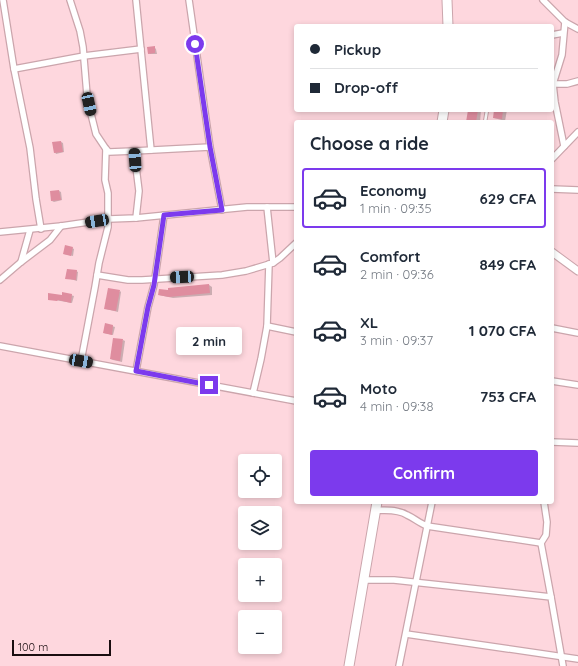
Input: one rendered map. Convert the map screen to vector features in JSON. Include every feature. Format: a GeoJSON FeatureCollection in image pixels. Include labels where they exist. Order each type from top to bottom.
{"type":"FeatureCollection","features":[{"type":"Feature","properties":{"kind":"main road"},"geometry":{"type":"LineString","coordinates":[[447,0],[448,24]]}},
{"type":"Feature","properties":{"kind":"main road"},"geometry":{"type":"LineString","coordinates":[[349,666],[376,506]]}},
{"type":"Feature","properties":{"kind":"street"},"geometry":{"type":"LineString","coordinates":[[3,0],[14,69],[30,148],[41,228]]}},
{"type":"Feature","properties":{"kind":"street"},"geometry":{"type":"LineString","coordinates":[[70,0],[80,31],[84,56],[87,95],[91,114],[96,134],[106,149],[112,152],[210,147]]}},
{"type":"Feature","properties":{"kind":"street"},"geometry":{"type":"LineString","coordinates":[[136,0],[151,150]]}},
{"type":"Feature","properties":{"kind":"street"},"geometry":{"type":"LineString","coordinates":[[189,0],[210,147],[222,210]]}},
{"type":"Feature","properties":{"kind":"street"},"geometry":{"type":"LineString","coordinates":[[543,0],[565,22],[578,29]]}},
{"type":"Feature","properties":{"kind":"street"},"geometry":{"type":"LineString","coordinates":[[554,81],[562,55],[565,22]]}},
{"type":"Feature","properties":{"kind":"street"},"geometry":{"type":"LineString","coordinates":[[554,35],[563,33]]}},
{"type":"Feature","properties":{"kind":"street"},"geometry":{"type":"LineString","coordinates":[[14,69],[84,56],[142,49]]}},
{"type":"Feature","properties":{"kind":"street"},"geometry":{"type":"LineString","coordinates":[[554,84],[567,84],[578,81]]}},
{"type":"Feature","properties":{"kind":"street"},"geometry":{"type":"LineString","coordinates":[[554,93],[564,146]]}},
{"type":"Feature","properties":{"kind":"street"},"geometry":{"type":"LineString","coordinates":[[554,157],[578,132]]}},
{"type":"Feature","properties":{"kind":"street"},"geometry":{"type":"LineString","coordinates":[[81,361],[99,263],[109,219],[108,193],[105,180],[106,149]]}},
{"type":"Feature","properties":{"kind":"street"},"geometry":{"type":"LineString","coordinates":[[134,151],[139,191],[136,218]]}},
{"type":"Feature","properties":{"kind":"street"},"geometry":{"type":"LineString","coordinates":[[554,188],[578,190]]}},
{"type":"Feature","properties":{"kind":"street"},"geometry":{"type":"LineString","coordinates":[[0,232],[30,230],[109,219],[136,218],[247,207],[294,207]]}},
{"type":"Feature","properties":{"kind":"street"},"geometry":{"type":"LineString","coordinates":[[253,393],[262,359],[267,326],[271,263],[267,207]]}},
{"type":"Feature","properties":{"kind":"street"},"geometry":{"type":"LineString","coordinates":[[136,371],[148,307],[156,278],[164,215]]}},
{"type":"Feature","properties":{"kind":"street"},"geometry":{"type":"LineString","coordinates":[[0,280],[50,240],[61,226]]}},
{"type":"Feature","properties":{"kind":"street"},"geometry":{"type":"LineString","coordinates":[[21,262],[30,230]]}},
{"type":"Feature","properties":{"kind":"street"},"geometry":{"type":"LineString","coordinates":[[97,274],[128,280],[222,275],[251,270],[271,263],[280,258],[294,245]]}},
{"type":"Feature","properties":{"kind":"street"},"geometry":{"type":"LineString","coordinates":[[554,253],[578,271]]}},
{"type":"Feature","properties":{"kind":"street"},"geometry":{"type":"LineString","coordinates":[[267,326],[294,332]]}},
{"type":"Feature","properties":{"kind":"street"},"geometry":{"type":"LineString","coordinates":[[554,328],[578,334]]}},
{"type":"Feature","properties":{"kind":"street"},"geometry":{"type":"LineString","coordinates":[[0,346],[294,401]]}},
{"type":"Feature","properties":{"kind":"street"},"geometry":{"type":"LineString","coordinates":[[554,381],[578,385]]}},
{"type":"Feature","properties":{"kind":"street"},"geometry":{"type":"LineString","coordinates":[[554,442],[578,443]]}},
{"type":"Feature","properties":{"kind":"street"},"geometry":{"type":"LineString","coordinates":[[399,666],[432,504]]}},
{"type":"Feature","properties":{"kind":"street"},"geometry":{"type":"LineString","coordinates":[[544,504],[547,522],[546,535],[541,543],[563,666]]}},
{"type":"Feature","properties":{"kind":"street"},"geometry":{"type":"LineString","coordinates":[[376,506],[407,514],[420,524],[426,526],[541,543]]}},
{"type":"Feature","properties":{"kind":"street"},"geometry":{"type":"LineString","coordinates":[[364,580],[394,580],[551,597]]}},
{"type":"Feature","properties":{"kind":"street"},"geometry":{"type":"LineString","coordinates":[[406,634],[578,659]]}},
{"type":"Feature","properties":{"kind":"building"},"geometry":{"type":"Polygon","coordinates":[[[155,46],[155,53],[148,54],[147,47],[155,46]]]}},
{"type":"Feature","properties":{"kind":"building"},"geometry":{"type":"Polygon","coordinates":[[[468,112],[478,112],[476,120],[466,120],[468,112]]]}},
{"type":"Feature","properties":{"kind":"building"},"geometry":{"type":"Polygon","coordinates":[[[494,112],[503,112],[502,119],[493,118],[494,112]]]}},
{"type":"Feature","properties":{"kind":"building"},"geometry":{"type":"Polygon","coordinates":[[[61,141],[63,152],[54,153],[52,142],[61,141]]]}},
{"type":"Feature","properties":{"kind":"building"},"geometry":{"type":"Polygon","coordinates":[[[59,190],[61,200],[51,201],[50,191],[59,190]]]}},
{"type":"Feature","properties":{"kind":"building"},"geometry":{"type":"Polygon","coordinates":[[[65,245],[73,247],[71,256],[63,254],[65,245]]]}},
{"type":"Feature","properties":{"kind":"building"},"geometry":{"type":"Polygon","coordinates":[[[67,269],[77,270],[76,280],[65,279],[67,269]]]}},
{"type":"Feature","properties":{"kind":"building"},"geometry":{"type":"Polygon","coordinates":[[[209,284],[210,293],[169,297],[158,295],[159,289],[168,290],[168,288],[209,284]]]}},
{"type":"Feature","properties":{"kind":"building"},"geometry":{"type":"Polygon","coordinates":[[[108,288],[120,290],[116,311],[104,309],[108,288]]]}},
{"type":"Feature","properties":{"kind":"building"},"geometry":{"type":"Polygon","coordinates":[[[62,292],[72,294],[71,303],[58,300],[48,300],[48,293],[62,295],[62,292]]]}},
{"type":"Feature","properties":{"kind":"building"},"geometry":{"type":"Polygon","coordinates":[[[105,323],[113,325],[112,335],[103,333],[105,323]]]}},
{"type":"Feature","properties":{"kind":"building"},"geometry":{"type":"Polygon","coordinates":[[[113,338],[123,339],[120,361],[110,359],[113,338]]]}},
{"type":"Feature","properties":{"kind":"route"},"geometry":{"type":"LineString","coordinates":[[195,44],[210,147],[222,210],[164,215],[156,278],[148,307],[136,371],[209,385]]}}]}
